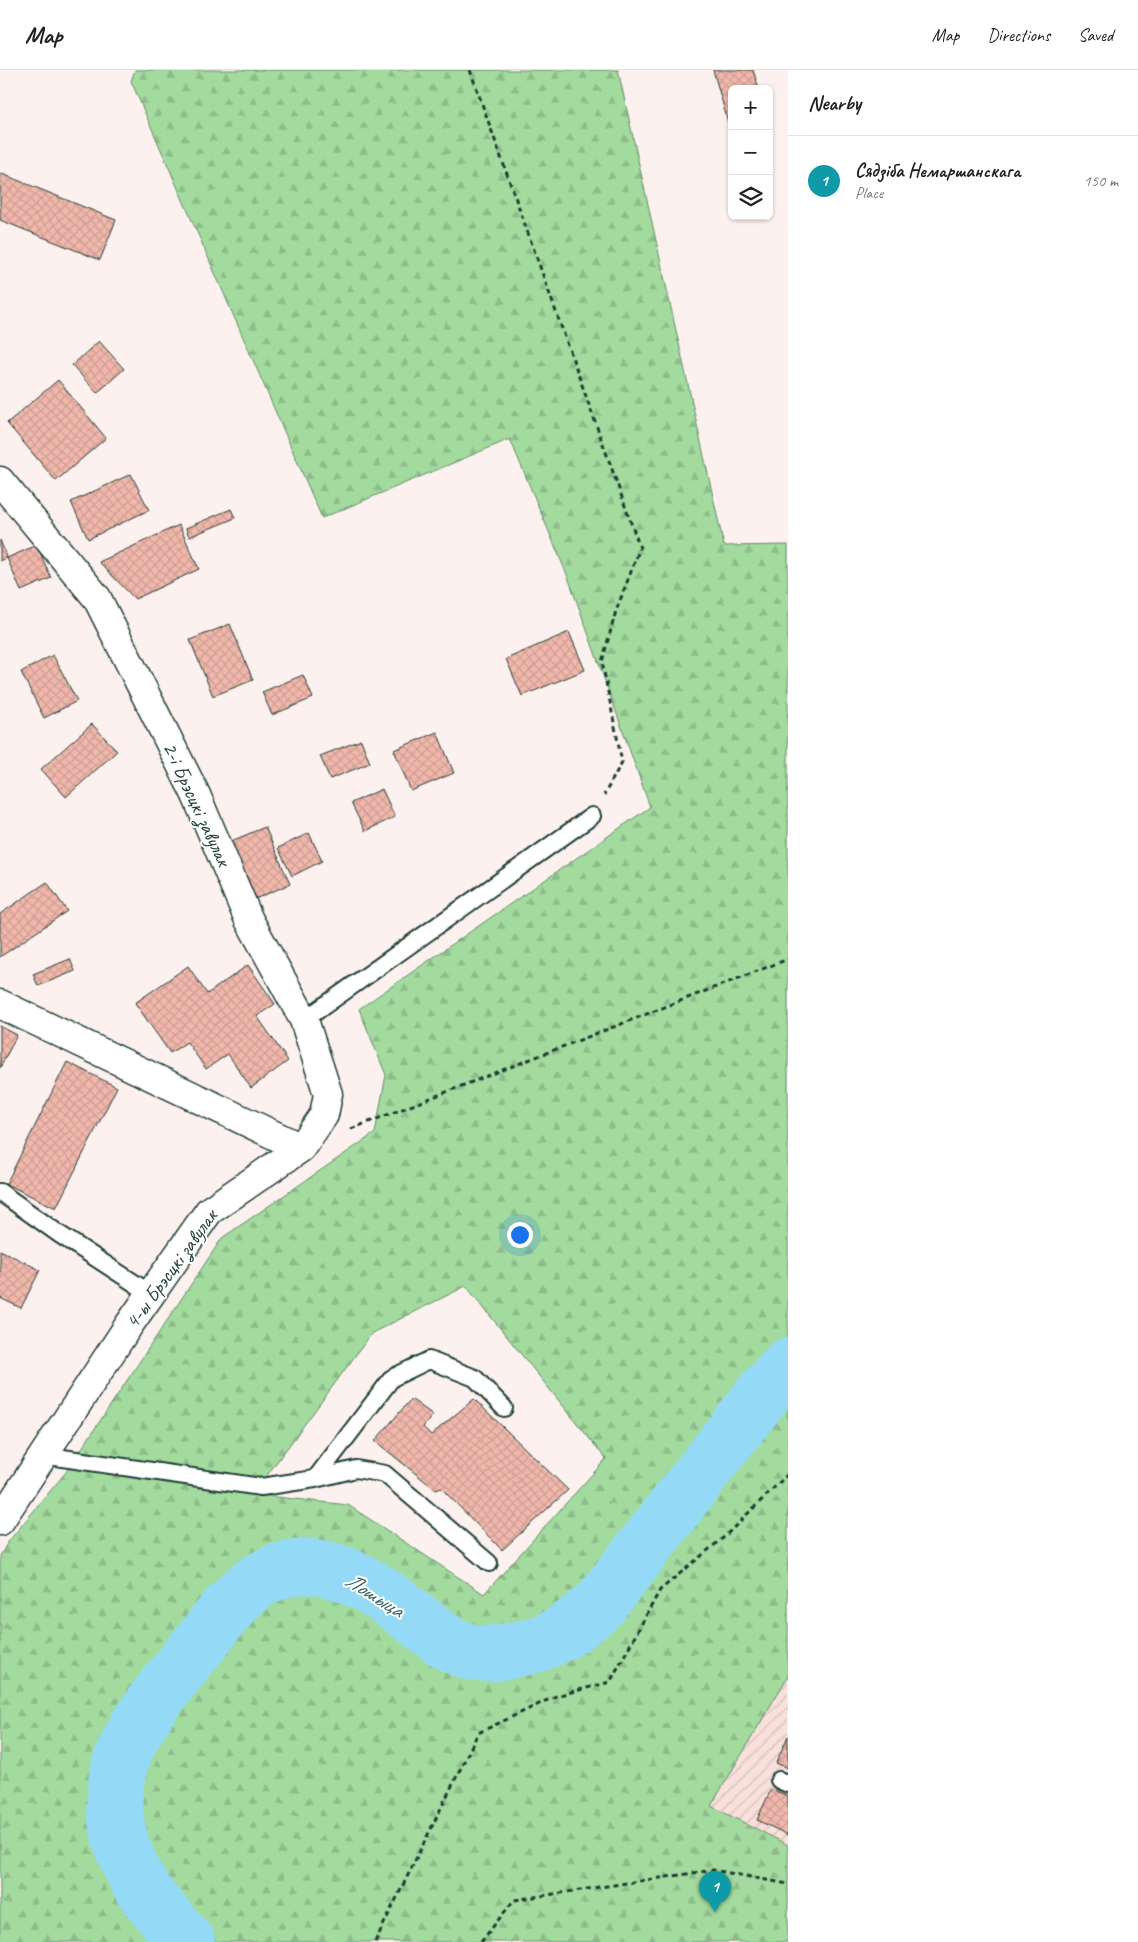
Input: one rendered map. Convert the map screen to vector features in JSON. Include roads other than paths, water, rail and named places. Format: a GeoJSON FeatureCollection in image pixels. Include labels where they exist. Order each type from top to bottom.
{"type":"FeatureCollection","features":[{"type":"Feature","properties":{"kind":"street","name":"2-і Брэсцкі завулак"},"geometry":{"type":"LineString","coordinates":[[0,481],[97,598],[196,795],[249,920],[304,1020],[328,1094],[324,1116],[301,1148]]}},
{"type":"Feature","properties":{"kind":"street"},"geometry":{"type":"LineString","coordinates":[[0,1004],[301,1148]]}},
{"type":"Feature","properties":{"kind":"street","name":"4-ы Брэсцкі завулак"},"geometry":{"type":"LineString","coordinates":[[0,1521],[42,1455],[209,1210],[301,1148]]}},
{"type":"Feature","properties":{"kind":"lane"},"geometry":{"type":"LineString","coordinates":[[304,1020],[592,816]]}},
{"type":"Feature","properties":{"kind":"lane"},"geometry":{"type":"LineString","coordinates":[[0,1192],[151,1294]]}},
{"type":"Feature","properties":{"kind":"lane"},"geometry":{"type":"LineString","coordinates":[[315,1479],[392,1378],[429,1360],[475,1378],[504,1408]]}},
{"type":"Feature","properties":{"kind":"lane"},"geometry":{"type":"LineString","coordinates":[[42,1455],[261,1487],[315,1479],[356,1469],[385,1474],[489,1563]]}},
{"type":"Feature","properties":{"kind":"waterway","name":"Лошыца"},"geometry":{"type":"LineString","coordinates":[[187,1942],[147,1895],[134,1873],[123,1848],[116,1818],[115,1791],[120,1765],[129,1741],[142,1719],[223,1614],[244,1592],[256,1582],[285,1569],[294,1567],[322,1568],[350,1576],[376,1590],[440,1637],[463,1650],[482,1654],[494,1653],[541,1643],[572,1627],[599,1605],[763,1394],[788,1366]]}},
{"type":"Feature","properties":{"kind":"place","name":"Сядзіба Немаршанскага"},"geometry":{"type":"Point","coordinates":[715,1912]}}]}
